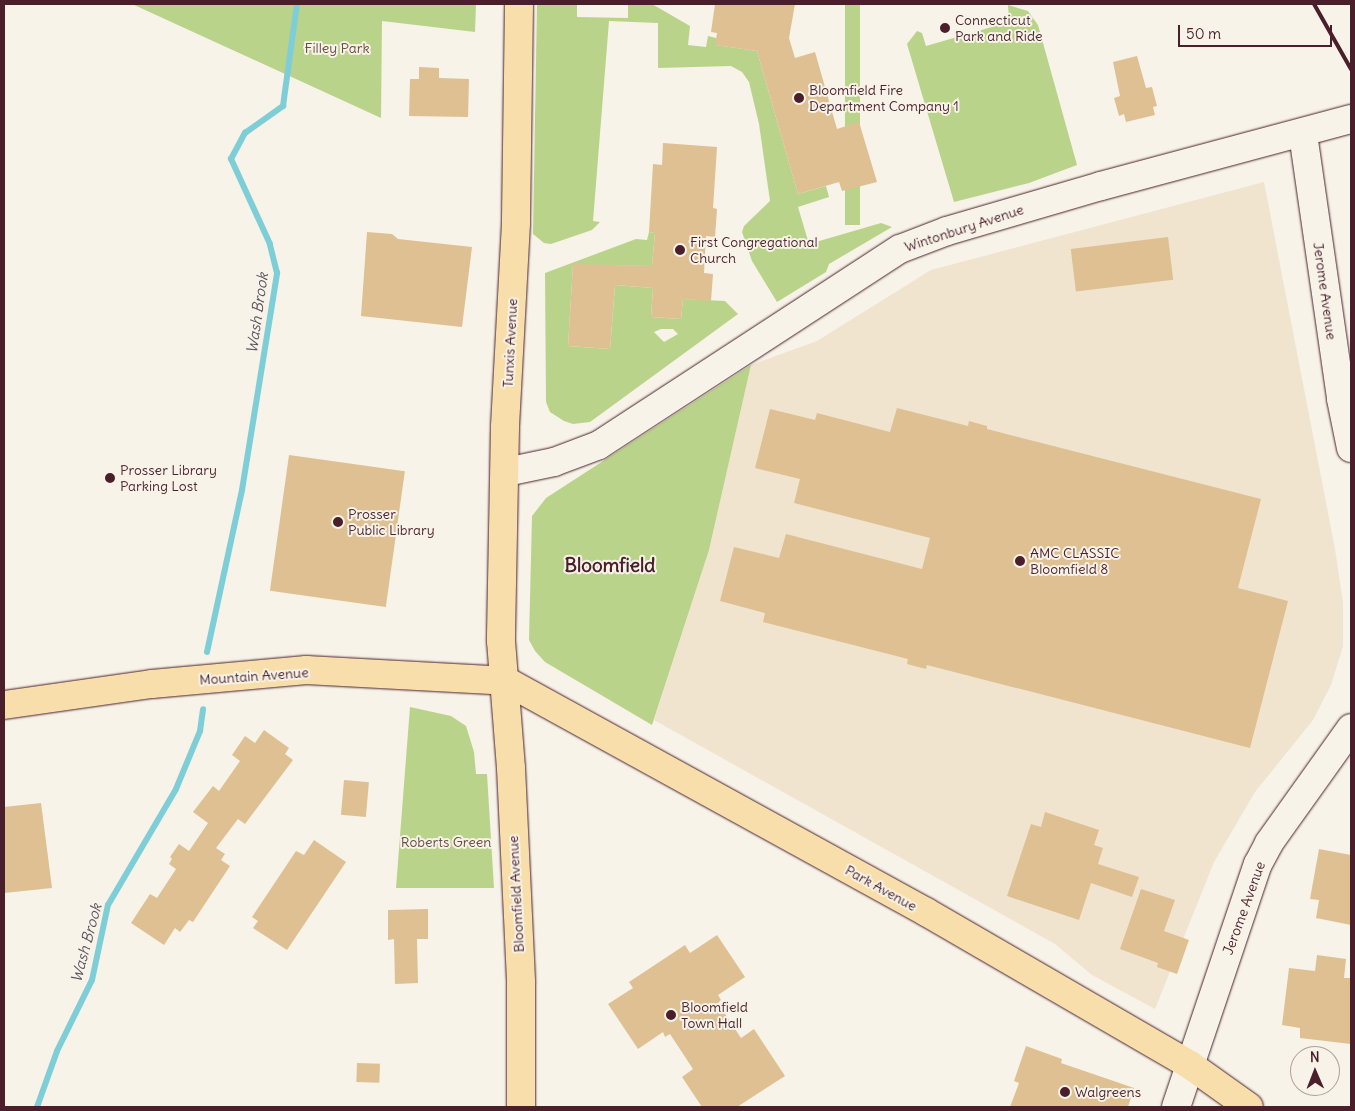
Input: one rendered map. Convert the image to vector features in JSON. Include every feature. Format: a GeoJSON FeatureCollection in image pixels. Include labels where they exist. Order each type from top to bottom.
{"type":"FeatureCollection","features":[{"type":"Feature","properties":{"kind":"main road","name":"Tunxis Avenue"},"geometry":{"type":"LineString","coordinates":[[506,681],[501,641],[516,223],[519,4]]}},
{"type":"Feature","properties":{"kind":"main road","name":"Mountain Avenue"},"geometry":{"type":"LineString","coordinates":[[4,705],[152,684],[306,670],[506,681]]}},
{"type":"Feature","properties":{"kind":"main road","name":"Park Avenue"},"geometry":{"type":"LineString","coordinates":[[506,681],[926,912],[1190,1065],[1249,1107]]}},
{"type":"Feature","properties":{"kind":"main road","name":"Bloomfield Avenue"},"geometry":{"type":"LineString","coordinates":[[506,681],[521,983],[521,1107]]}},
{"type":"Feature","properties":{"kind":"street","name":"Wintonbury Avenue"},"geometry":{"type":"LineString","coordinates":[[506,472],[562,459],[599,445],[900,249],[948,231],[1101,186],[1303,134],[1351,119]]}},
{"type":"Feature","properties":{"kind":"street","name":"Jerome Avenue"},"geometry":{"type":"LineString","coordinates":[[1303,134],[1341,399],[1351,448]]}},
{"type":"Feature","properties":{"kind":"street","name":"Jerome Avenue"},"geometry":{"type":"LineString","coordinates":[[1176,1107],[1258,864],[1269,843],[1351,728]]}},
{"type":"Feature","properties":{"kind":"shaded area"},"geometry":{"type":"Polygon","coordinates":[[[1264,182],[1335,549],[1343,603],[1343,646],[1331,685],[1313,720],[1255,792],[1214,862],[1155,1009],[1092,975],[1055,944],[654,720],[709,550],[751,365],[817,341],[931,270],[1264,182]]]}},
{"type":"Feature","properties":{"kind":"green space","name":"Filley Park"},"geometry":{"type":"Polygon","coordinates":[[[132,4],[476,4],[475,32],[382,21],[381,118],[132,4]]]}},
{"type":"Feature","properties":{"kind":"green space"},"geometry":{"type":"Polygon","coordinates":[[[537,4],[577,4],[577,17],[628,18],[628,4],[652,4],[690,26],[688,45],[706,47],[708,36],[716,38],[716,45],[757,51],[798,194],[826,186],[829,197],[798,207],[809,244],[881,223],[892,227],[829,264],[826,272],[777,302],[752,261],[742,232],[744,226],[770,201],[759,124],[749,82],[742,72],[731,66],[658,68],[658,23],[609,21],[593,221],[600,222],[592,230],[551,244],[544,243],[533,234],[537,4]]]}},
{"type":"Feature","properties":{"kind":"green space"},"geometry":{"type":"Polygon","coordinates":[[[845,4],[860,4],[860,225],[845,225],[845,4]]]}},
{"type":"Feature","properties":{"kind":"green space"},"geometry":{"type":"Polygon","coordinates":[[[1008,5],[1028,11],[1038,25],[1077,165],[1029,183],[954,202],[907,44],[917,31],[922,33],[926,46],[1009,22],[1008,5]]]}},
{"type":"Feature","properties":{"kind":"green space"},"geometry":{"type":"Polygon","coordinates":[[[649,232],[655,233],[652,266],[573,265],[568,346],[610,349],[615,285],[653,288],[651,317],[681,319],[683,299],[725,301],[738,314],[590,422],[573,424],[564,421],[550,412],[546,402],[545,273],[636,239],[647,240],[649,232]],[[661,329],[654,332],[664,342],[678,334],[673,329],[661,329]]]}},
{"type":"Feature","properties":{"kind":"green space"},"geometry":{"type":"Polygon","coordinates":[[[751,365],[709,550],[652,725],[545,662],[535,651],[529,640],[532,516],[546,498],[751,365]]]}},
{"type":"Feature","properties":{"kind":"green space","name":"Roberts Green"},"geometry":{"type":"Polygon","coordinates":[[[410,707],[451,716],[466,726],[474,752],[476,774],[487,774],[494,888],[396,888],[410,707]]]}},
{"type":"Feature","properties":{"kind":"building","name":"Bloomfield Fire Department Company 1"},"geometry":{"type":"Polygon","coordinates":[[[715,4],[795,4],[789,38],[795,58],[815,52],[837,129],[859,122],[877,182],[842,191],[839,182],[798,194],[757,51],[715,45],[717,33],[711,32],[715,4]]]}},
{"type":"Feature","properties":{"kind":"building"},"geometry":{"type":"Polygon","coordinates":[[[1137,56],[1146,88],[1152,87],[1157,106],[1153,107],[1155,115],[1126,122],[1124,114],[1119,116],[1114,98],[1120,96],[1113,62],[1137,56]]]}},
{"type":"Feature","properties":{"kind":"building"},"geometry":{"type":"Polygon","coordinates":[[[419,67],[439,68],[439,78],[469,79],[468,117],[409,116],[410,79],[419,79],[419,67]]]}},
{"type":"Feature","properties":{"kind":"building","name":"First Congregational Church"},"geometry":{"type":"Polygon","coordinates":[[[663,143],[717,147],[713,208],[717,209],[715,237],[706,236],[704,273],[713,274],[711,301],[683,299],[681,319],[651,317],[653,288],[615,285],[610,349],[568,346],[573,264],[652,266],[655,233],[649,232],[653,164],[662,165],[663,143]]]}},
{"type":"Feature","properties":{"kind":"building"},"geometry":{"type":"Polygon","coordinates":[[[367,232],[392,234],[398,239],[472,247],[462,327],[361,316],[367,232]]]}},
{"type":"Feature","properties":{"kind":"building"},"geometry":{"type":"Polygon","coordinates":[[[1168,237],[1173,280],[1076,292],[1071,249],[1168,237]]]}},
{"type":"Feature","properties":{"kind":"building"},"geometry":{"type":"Polygon","coordinates":[[[897,408],[968,426],[969,421],[987,426],[987,429],[1261,499],[1238,588],[1288,601],[1250,748],[927,665],[926,669],[907,664],[908,659],[763,622],[765,613],[720,601],[734,547],[779,558],[786,534],[922,569],[930,538],[794,503],[800,479],[755,468],[770,409],[815,420],[817,413],[890,432],[897,408]]]}},
{"type":"Feature","properties":{"kind":"building","name":"Prosser Public Library"},"geometry":{"type":"Polygon","coordinates":[[[289,455],[405,471],[386,607],[270,591],[289,455]]]}},
{"type":"Feature","properties":{"kind":"building"},"geometry":{"type":"Polygon","coordinates":[[[264,730],[289,748],[285,754],[293,760],[245,824],[238,819],[216,848],[225,854],[221,860],[230,866],[193,922],[189,920],[180,932],[175,928],[164,945],[131,923],[150,894],[157,898],[176,869],[169,864],[172,859],[170,857],[179,844],[189,851],[208,823],[193,812],[213,786],[219,791],[240,761],[232,755],[245,736],[255,743],[264,730]]]}},
{"type":"Feature","properties":{"kind":"building"},"geometry":{"type":"Polygon","coordinates":[[[344,780],[369,782],[366,817],[341,815],[344,780]]]}},
{"type":"Feature","properties":{"kind":"building"},"geometry":{"type":"Polygon","coordinates":[[[41,803],[52,888],[4,893],[4,807],[41,803]]]}},
{"type":"Feature","properties":{"kind":"building"},"geometry":{"type":"Polygon","coordinates":[[[1045,812],[1099,830],[1094,845],[1103,848],[1098,864],[1139,877],[1132,897],[1091,883],[1079,920],[1007,896],[1031,824],[1041,827],[1045,812]]]}},
{"type":"Feature","properties":{"kind":"building"},"geometry":{"type":"Polygon","coordinates":[[[314,840],[346,862],[287,950],[253,928],[258,921],[252,917],[296,851],[304,855],[314,840]]]}},
{"type":"Feature","properties":{"kind":"building"},"geometry":{"type":"Polygon","coordinates":[[[1319,849],[1351,855],[1351,925],[1316,918],[1319,900],[1310,899],[1319,849]]]}},
{"type":"Feature","properties":{"kind":"building"},"geometry":{"type":"Polygon","coordinates":[[[1141,889],[1175,900],[1164,931],[1189,940],[1177,974],[1157,967],[1158,963],[1120,949],[1141,889]]]}},
{"type":"Feature","properties":{"kind":"building"},"geometry":{"type":"Polygon","coordinates":[[[428,909],[428,939],[417,939],[418,983],[395,984],[394,939],[388,940],[388,910],[428,909]]]}},
{"type":"Feature","properties":{"kind":"building","name":"Bloomfield Town Hall"},"geometry":{"type":"Polygon","coordinates":[[[717,935],[745,977],[718,995],[721,1000],[718,1003],[741,1038],[754,1029],[785,1076],[737,1107],[702,1107],[682,1077],[693,1069],[670,1034],[665,1037],[663,1032],[638,1049],[608,1004],[633,988],[629,982],[685,945],[690,953],[717,935]]]}},
{"type":"Feature","properties":{"kind":"building"},"geometry":{"type":"Polygon","coordinates":[[[1317,955],[1346,959],[1344,978],[1351,978],[1351,1044],[1300,1038],[1300,1028],[1282,1025],[1289,968],[1315,971],[1317,955]]]}},
{"type":"Feature","properties":{"kind":"building"},"geometry":{"type":"Polygon","coordinates":[[[1026,1046],[1062,1059],[1061,1063],[1134,1088],[1128,1107],[1010,1107],[1019,1083],[1014,1081],[1026,1046]]]}},
{"type":"Feature","properties":{"kind":"building"},"geometry":{"type":"Polygon","coordinates":[[[357,1063],[380,1064],[379,1083],[356,1082],[357,1063]]]}},
{"type":"Feature","properties":{"kind":"waterway","name":"Wash Brook"},"geometry":{"type":"LineString","coordinates":[[207,652],[242,490],[277,273],[270,244],[231,159],[245,133],[283,106],[297,4]]}},
{"type":"Feature","properties":{"kind":"waterway","name":"Wash Brook"},"geometry":{"type":"LineString","coordinates":[[37,1107],[57,1051],[92,980],[108,905],[176,789],[200,731],[203,709]]}},
{"type":"Feature","properties":{"kind":"railway"},"geometry":{"type":"LineString","coordinates":[[1314,4],[1351,69]]}},
{"type":"Feature","properties":{"kind":"place","name":"Connecticut Park and Ride"},"geometry":{"type":"Point","coordinates":[945,28]}},
{"type":"Feature","properties":{"kind":"place","name":"Bloomfield Fire Department Company 1"},"geometry":{"type":"Point","coordinates":[799,98]}},
{"type":"Feature","properties":{"kind":"place","name":"First Congregational Church"},"geometry":{"type":"Point","coordinates":[680,250]}},
{"type":"Feature","properties":{"kind":"place","name":"Prosser Library Parking Lost"},"geometry":{"type":"Point","coordinates":[110,478]}},
{"type":"Feature","properties":{"kind":"place","name":"Prosser Public Library"},"geometry":{"type":"Point","coordinates":[338,522]}},
{"type":"Feature","properties":{"kind":"place","name":"AMC CLASSIC Bloomfield 8"},"geometry":{"type":"Point","coordinates":[1020,561]}},
{"type":"Feature","properties":{"kind":"place","name":"Bloomfield Town Hall"},"geometry":{"type":"Point","coordinates":[671,1015]}},
{"type":"Feature","properties":{"kind":"place","name":"Walgreens"},"geometry":{"type":"Point","coordinates":[1065,1092]}},
{"type":"Feature","properties":{"kind":"district","name":"Bloomfield"},"geometry":{"type":"Point","coordinates":[610,566]}}]}
